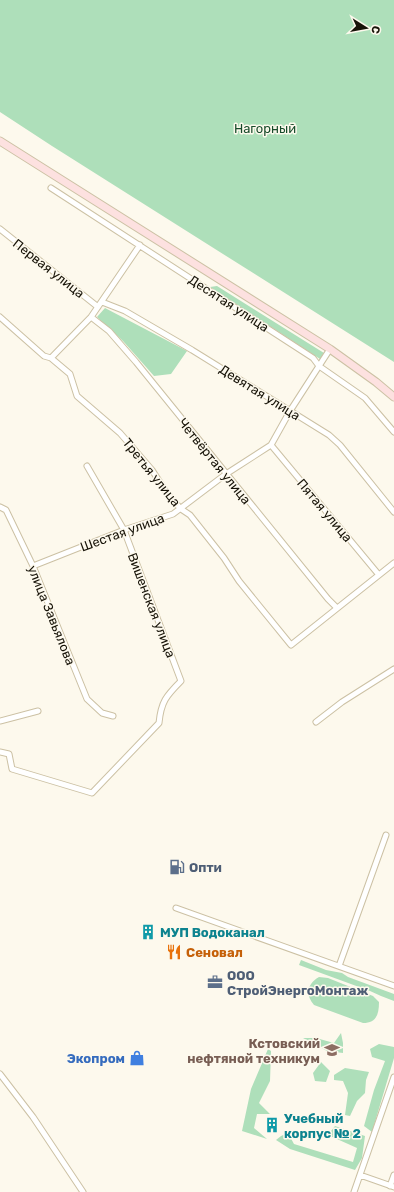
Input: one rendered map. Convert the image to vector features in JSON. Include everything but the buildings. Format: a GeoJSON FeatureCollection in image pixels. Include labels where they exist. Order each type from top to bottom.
{"type":"FeatureCollection","features":[{"type":"Feature","properties":{"kind":"main road"},"geometry":{"type":"LineString","coordinates":[[0,141],[330,349],[376,382],[394,398]]}},
{"type":"Feature","properties":{"kind":"street","name":"Десятая улица"},"geometry":{"type":"LineString","coordinates":[[51,188],[313,358],[319,366],[365,398],[394,432]]}},
{"type":"Feature","properties":{"kind":"street","name":"Первая улица"},"geometry":{"type":"LineString","coordinates":[[0,229],[100,305]]}},
{"type":"Feature","properties":{"kind":"street"},"geometry":{"type":"LineString","coordinates":[[51,358],[91,317],[140,245]]}},
{"type":"Feature","properties":{"kind":"street","name":"Девятая улица"},"geometry":{"type":"LineString","coordinates":[[100,305],[125,311],[192,350],[330,435],[340,445],[394,512]]}},
{"type":"Feature","properties":{"kind":"street","name":"Третья улица"},"geometry":{"type":"LineString","coordinates":[[0,316],[44,356],[51,358],[70,374],[77,396],[120,433],[152,470],[168,494],[181,509],[190,515],[224,558],[239,581],[291,645],[337,608]]}},
{"type":"Feature","properties":{"kind":"street","name":"Четвёртая улица"},"geometry":{"type":"LineString","coordinates":[[91,317],[109,330],[337,608]]}},
{"type":"Feature","properties":{"kind":"street","name":"Шестая улица"},"geometry":{"type":"LineString","coordinates":[[33,566],[124,530],[173,514],[226,474],[271,445],[290,411],[330,349]]}},
{"type":"Feature","properties":{"kind":"street","name":"Пятая улица"},"geometry":{"type":"LineString","coordinates":[[271,445],[379,575]]}},
{"type":"Feature","properties":{"kind":"street","name":"Вишенская улица"},"geometry":{"type":"LineString","coordinates":[[0,752],[9,754],[12,769],[92,793],[159,723],[160,711],[167,695],[181,681],[124,530],[87,466]]}},
{"type":"Feature","properties":{"kind":"street","name":"улица Завьялова"},"geometry":{"type":"LineString","coordinates":[[0,506],[6,510],[33,566],[87,700],[102,713],[113,716]]}},
{"type":"Feature","properties":{"kind":"street"},"geometry":{"type":"LineString","coordinates":[[337,608],[394,563]]}},
{"type":"Feature","properties":{"kind":"street"},"geometry":{"type":"LineString","coordinates":[[316,722],[342,702],[394,669]]}},
{"type":"Feature","properties":{"kind":"street"},"geometry":{"type":"LineString","coordinates":[[0,721],[38,711]]}},
{"type":"Feature","properties":{"kind":"street"},"geometry":{"type":"LineString","coordinates":[[339,966],[386,835]]}},
{"type":"Feature","properties":{"kind":"street"},"geometry":{"type":"LineString","coordinates":[[176,908],[394,986]]}},
{"type":"Feature","properties":{"kind":"street"},"geometry":{"type":"LineString","coordinates":[[0,1074],[33,1117],[83,1192]]}},
{"type":"Feature","properties":{"kind":"street"},"geometry":{"type":"LineString","coordinates":[[354,1192],[394,1077]]}},
{"type":"Feature","properties":{"kind":"street"},"geometry":{"type":"LineString","coordinates":[[360,1175],[392,1186],[394,1174]]}},
{"type":"Feature","properties":{"kind":"green space","name":"Нагорный"},"geometry":{"type":"Polygon","coordinates":[[[0,0],[394,0],[394,362],[0,112],[0,0]]]}},
{"type":"Feature","properties":{"kind":"green space"},"geometry":{"type":"Polygon","coordinates":[[[217,286],[324,353],[320,359],[210,287],[217,286]]]}},
{"type":"Feature","properties":{"kind":"green space"},"geometry":{"type":"Polygon","coordinates":[[[105,308],[187,351],[171,374],[154,376],[123,341],[97,317],[105,308]]]}},
{"type":"Feature","properties":{"kind":"green space"},"geometry":{"type":"Polygon","coordinates":[[[301,960],[326,970],[342,973],[348,977],[394,994],[394,1001],[299,965],[301,960]]]}},
{"type":"Feature","properties":{"kind":"green space"},"geometry":{"type":"Polygon","coordinates":[[[319,977],[328,978],[373,996],[379,1002],[378,1011],[374,1020],[363,1023],[314,1005],[308,994],[310,986],[319,977]]]}},
{"type":"Feature","properties":{"kind":"green space"},"geometry":{"type":"Polygon","coordinates":[[[341,1033],[343,1053],[327,1051],[303,1038],[316,1038],[334,1043],[341,1033]]]}},
{"type":"Feature","properties":{"kind":"green space"},"geometry":{"type":"Polygon","coordinates":[[[379,1044],[394,1047],[394,1058],[372,1132],[364,1126],[374,1090],[385,1061],[372,1057],[370,1049],[379,1044]]]}},
{"type":"Feature","properties":{"kind":"green space"},"geometry":{"type":"Polygon","coordinates":[[[268,1049],[271,1051],[270,1081],[259,1103],[270,1114],[257,1114],[254,1128],[267,1139],[242,1131],[251,1089],[268,1049]]]}},
{"type":"Feature","properties":{"kind":"green space"},"geometry":{"type":"Polygon","coordinates":[[[321,1062],[330,1071],[326,1082],[315,1081],[313,1073],[321,1062]]]}},
{"type":"Feature","properties":{"kind":"green space"},"geometry":{"type":"Polygon","coordinates":[[[345,1068],[369,1072],[366,1080],[365,1093],[357,1101],[350,1116],[345,1115],[348,1093],[343,1081],[334,1080],[334,1075],[345,1068]]]}},
{"type":"Feature","properties":{"kind":"green space"},"geometry":{"type":"Polygon","coordinates":[[[335,1126],[365,1136],[362,1158],[355,1170],[290,1149],[276,1140],[288,1133],[294,1144],[353,1162],[357,1148],[328,1135],[335,1126]]]}},
{"type":"Feature","properties":{"kind":"place","name":"Опти"},"geometry":{"type":"Point","coordinates":[177,867]}},
{"type":"Feature","properties":{"kind":"place","name":"МУП Водоканал"},"geometry":{"type":"Point","coordinates":[148,932]}},
{"type":"Feature","properties":{"kind":"place","name":"Сеновал"},"geometry":{"type":"Point","coordinates":[174,952]}},
{"type":"Feature","properties":{"kind":"place","name":"ООО СтройЭнергоМонтаж"},"geometry":{"type":"Point","coordinates":[215,982]}},
{"type":"Feature","properties":{"kind":"place","name":"Кстовский нефтяной техникум"},"geometry":{"type":"Point","coordinates":[332,1050]}},
{"type":"Feature","properties":{"kind":"place","name":"Экопром"},"geometry":{"type":"Point","coordinates":[137,1058]}},
{"type":"Feature","properties":{"kind":"place","name":"Учебный корпус № 2"},"geometry":{"type":"Point","coordinates":[272,1125]}}]}
